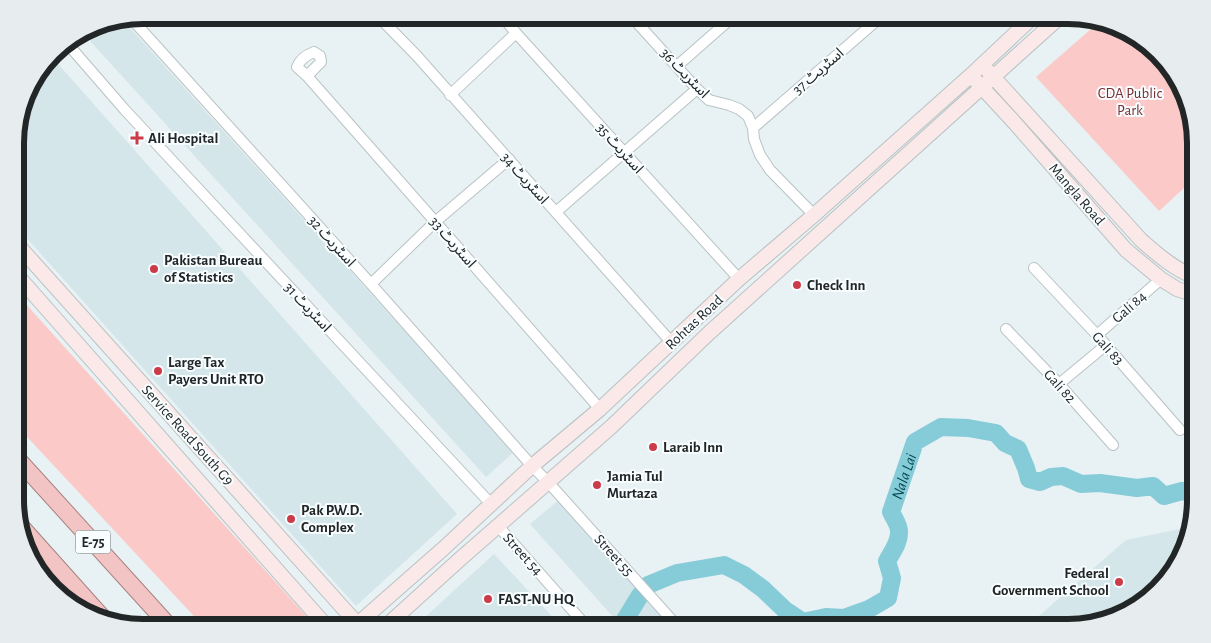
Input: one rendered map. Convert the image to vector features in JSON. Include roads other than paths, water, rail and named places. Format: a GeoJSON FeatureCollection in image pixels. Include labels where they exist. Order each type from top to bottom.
{"type":"FeatureCollection","features":[{"type":"Feature","properties":{"kind":"highway","name":"E-75"},"geometry":{"type":"LineString","coordinates":[[24,466],[162,619]]}},
{"type":"Feature","properties":{"kind":"highway"},"geometry":{"type":"LineString","coordinates":[[30,536],[95,609]]}},
{"type":"Feature","properties":{"kind":"main road","name":"Rohtas Road"},"geometry":{"type":"LineString","coordinates":[[365,619],[532,466],[600,409],[739,279],[814,215],[1025,24]]}},
{"type":"Feature","properties":{"kind":"main road","name":"Rohtas Road"},"geometry":{"type":"LineString","coordinates":[[394,619],[610,427],[709,333],[1052,24]]}},
{"type":"Feature","properties":{"kind":"main road","name":"Mangla Road"},"geometry":{"type":"LineString","coordinates":[[982,65],[1141,240],[1162,258],[1187,274]]}},
{"type":"Feature","properties":{"kind":"main road","name":"Mangla Road"},"geometry":{"type":"LineString","coordinates":[[970,76],[982,87],[1126,250],[1161,279],[1177,289],[1187,292]]}},
{"type":"Feature","properties":{"kind":"main road","name":"Service Road South G9"},"geometry":{"type":"LineString","coordinates":[[24,252],[351,619]]}},
{"type":"Feature","properties":{"kind":"main road","name":"Service Road South G9"},"geometry":{"type":"LineString","coordinates":[[24,283],[320,619]]}},
{"type":"Feature","properties":{"kind":"main road"},"geometry":{"type":"LineString","coordinates":[[444,548],[455,563]]}},
{"type":"Feature","properties":{"kind":"street","name":"اسٹریٹ 32"},"geometry":{"type":"LineString","coordinates":[[136,24],[371,284],[532,466]]}},
{"type":"Feature","properties":{"kind":"street","name":"اسٹریٹ 34"},"geometry":{"type":"LineString","coordinates":[[386,24],[417,56],[672,343]]}},
{"type":"Feature","properties":{"kind":"street","name":"اسٹریٹ 35"},"geometry":{"type":"LineString","coordinates":[[510,24],[516,33],[739,279]]}},
{"type":"Feature","properties":{"kind":"street","name":"اسٹریٹ 36"},"geometry":{"type":"LineString","coordinates":[[638,24],[709,100],[729,105],[748,116],[760,156],[770,170],[814,215]]}},
{"type":"Feature","properties":{"kind":"street"},"geometry":{"type":"LineString","coordinates":[[677,66],[725,24]]}},
{"type":"Feature","properties":{"kind":"street","name":"اسٹریٹ 37"},"geometry":{"type":"LineString","coordinates":[[753,128],[873,24]]}},
{"type":"Feature","properties":{"kind":"street"},"geometry":{"type":"LineString","coordinates":[[450,95],[516,33]]}},
{"type":"Feature","properties":{"kind":"street","name":"اسٹریٹ 31"},"geometry":{"type":"LineString","coordinates":[[71,48],[125,110],[491,504]]}},
{"type":"Feature","properties":{"kind":"street","name":"اسٹریٹ 33"},"geometry":{"type":"LineString","coordinates":[[306,76],[600,409]]}},
{"type":"Feature","properties":{"kind":"street"},"geometry":{"type":"LineString","coordinates":[[556,212],[697,89]]}},
{"type":"Feature","properties":{"kind":"street"},"geometry":{"type":"LineString","coordinates":[[371,284],[435,222],[508,159]]}},
{"type":"Feature","properties":{"kind":"street","name":"Gali 83"},"geometry":{"type":"LineString","coordinates":[[1034,268],[1097,335],[1180,430]]}},
{"type":"Feature","properties":{"kind":"street","name":"Gali 84"},"geometry":{"type":"LineString","coordinates":[[1097,335],[1161,279]]}},
{"type":"Feature","properties":{"kind":"street","name":"Gali 82"},"geometry":{"type":"LineString","coordinates":[[1006,329],[1059,384],[1112,445]]}},
{"type":"Feature","properties":{"kind":"street"},"geometry":{"type":"LineString","coordinates":[[1059,384],[1106,345]]}},
{"type":"Feature","properties":{"kind":"street","name":"Street 55"},"geometry":{"type":"LineString","coordinates":[[532,466],[671,619]]}},
{"type":"Feature","properties":{"kind":"street","name":"Street 54"},"geometry":{"type":"LineString","coordinates":[[498,526],[580,619]]}},
{"type":"Feature","properties":{"kind":"waterway","name":"Nala Lai"},"geometry":{"type":"LineString","coordinates":[[817,619],[826,617],[844,618],[869,609],[888,598],[892,578],[887,561],[899,535],[898,526],[891,512],[915,442],[941,427],[968,428],[996,433],[1005,443],[1018,449],[1029,479],[1040,482],[1051,477],[1063,476],[1081,484],[1100,483],[1137,488],[1153,486],[1164,496],[1182,491],[1187,492]]}},
{"type":"Feature","properties":{"kind":"waterway","name":"Nala Lai"},"geometry":{"type":"LineString","coordinates":[[626,619],[648,585],[677,573],[724,565],[744,575],[798,619]]}},
{"type":"Feature","properties":{"kind":"place","name":"Ali Hospital"},"geometry":{"type":"Point","coordinates":[137,138]}},
{"type":"Feature","properties":{"kind":"place","name":"Pakistan Bureau of Statistics"},"geometry":{"type":"Point","coordinates":[154,269]}},
{"type":"Feature","properties":{"kind":"place","name":"Check Inn"},"geometry":{"type":"Point","coordinates":[797,285]}},
{"type":"Feature","properties":{"kind":"place","name":"Large Tax Payers Unit RTO"},"geometry":{"type":"Point","coordinates":[158,371]}},
{"type":"Feature","properties":{"kind":"place","name":"Laraib Inn"},"geometry":{"type":"Point","coordinates":[653,447]}},
{"type":"Feature","properties":{"kind":"place","name":"Jamia Tul Murtaza"},"geometry":{"type":"Point","coordinates":[597,485]}},
{"type":"Feature","properties":{"kind":"place","name":"Pak P.W.D. Complex"},"geometry":{"type":"Point","coordinates":[291,519]}},
{"type":"Feature","properties":{"kind":"place","name":"Federal Government School"},"geometry":{"type":"Point","coordinates":[1119,582]}},
{"type":"Feature","properties":{"kind":"place","name":"FAST-NU HQ"},"geometry":{"type":"Point","coordinates":[488,599]}},
{"type":"Feature","properties":{"kind":"park label","name":"CDA Public Park"},"geometry":{"type":"Point","coordinates":[1130,102]}}]}
